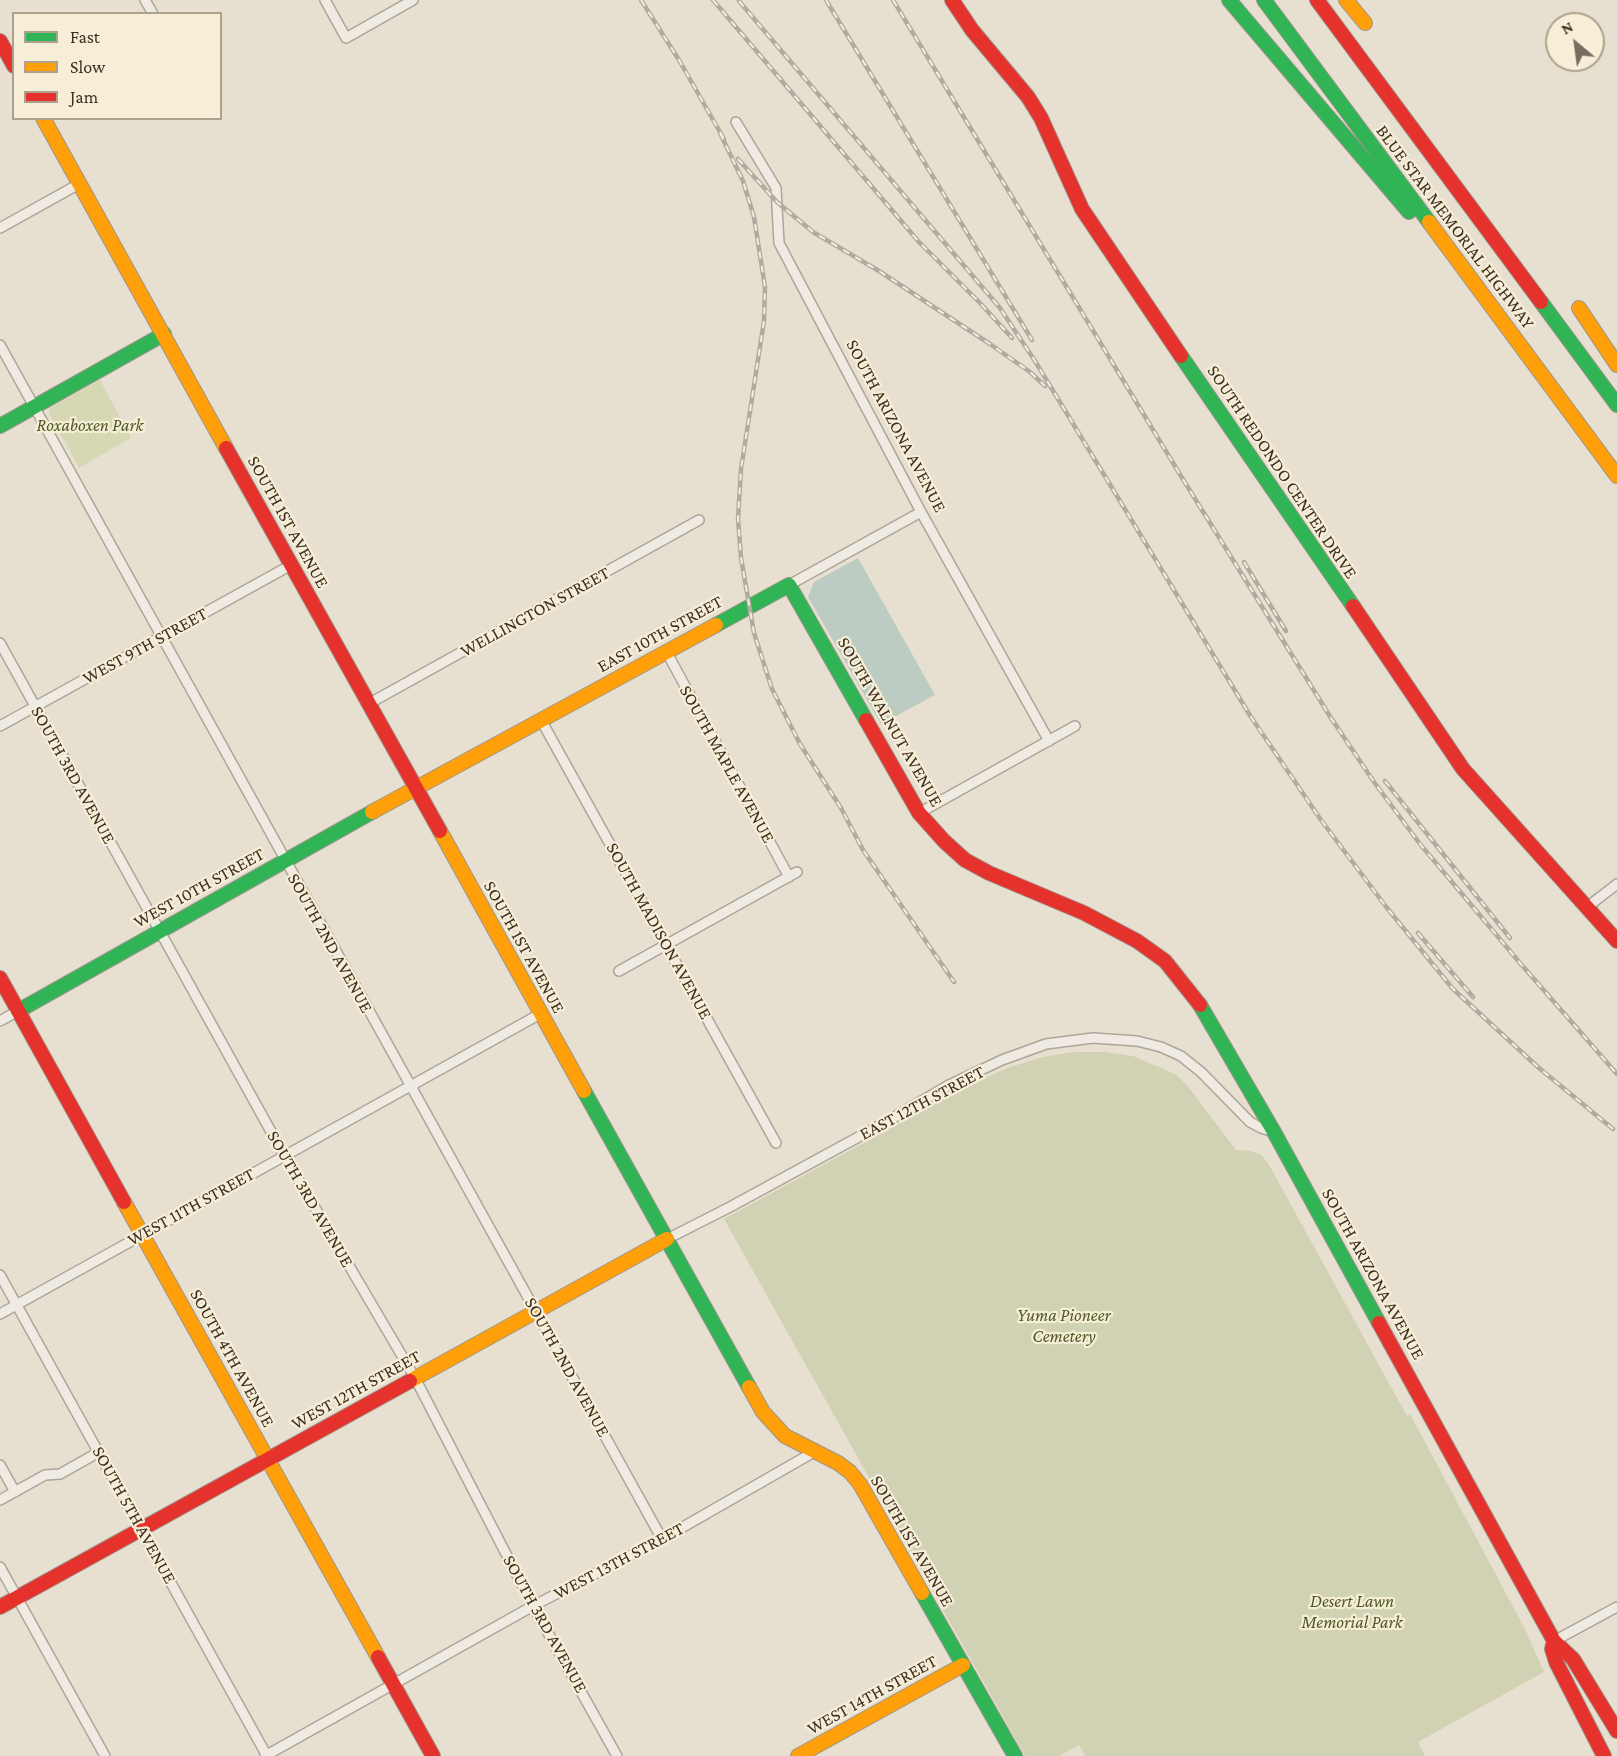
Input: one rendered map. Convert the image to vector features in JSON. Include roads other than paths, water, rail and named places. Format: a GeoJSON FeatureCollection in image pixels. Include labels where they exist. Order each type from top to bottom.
{"type":"FeatureCollection","features":[{"type":"Feature","properties":{"kind":"main road","name":"SOUTH REDONDO CENTER DRIVE"},"geometry":{"type":"LineString","coordinates":[[952,0],[972,30],[1025,91],[1041,118],[1082,209],[1463,769],[1617,941]]}},
{"type":"Feature","properties":{"kind":"main road"},"geometry":{"type":"LineString","coordinates":[[1229,0],[1509,330]]}},
{"type":"Feature","properties":{"kind":"main road","name":"BLUE STAR MEMORIAL HIGHWAY"},"geometry":{"type":"LineString","coordinates":[[1264,0],[1617,476]]}},
{"type":"Feature","properties":{"kind":"main road"},"geometry":{"type":"LineString","coordinates":[[1317,0],[1617,405]]}},
{"type":"Feature","properties":{"kind":"main road"},"geometry":{"type":"LineString","coordinates":[[1346,0],[1365,23]]}},
{"type":"Feature","properties":{"kind":"main road"},"geometry":{"type":"LineString","coordinates":[[0,41],[12,62]]}},
{"type":"Feature","properties":{"kind":"main road","name":"SOUTH 1ST AVENUE"},"geometry":{"type":"LineString","coordinates":[[44,120],[763,1412],[785,1436],[838,1463],[860,1484],[1015,1756]]}},
{"type":"Feature","properties":{"kind":"main road"},"geometry":{"type":"LineString","coordinates":[[1579,308],[1617,365]]}},
{"type":"Feature","properties":{"kind":"main road"},"geometry":{"type":"LineString","coordinates":[[0,426],[164,334]]}},
{"type":"Feature","properties":{"kind":"main road","name":"EAST 10TH STREET"},"geometry":{"type":"LineString","coordinates":[[416,788],[789,585]]}},
{"type":"Feature","properties":{"kind":"main road","name":"SOUTH WALNUT AVENUE"},"geometry":{"type":"LineString","coordinates":[[789,585],[919,813],[944,841],[965,860],[1015,885],[1084,913],[1137,941]]}},
{"type":"Feature","properties":{"kind":"main road","name":"WEST 10TH STREET"},"geometry":{"type":"LineString","coordinates":[[18,1011],[416,788]]}},
{"type":"Feature","properties":{"kind":"main road","name":"SOUTH ARIZONA AVENUE"},"geometry":{"type":"LineString","coordinates":[[1137,941],[1165,962],[1200,1004],[1274,1132],[1554,1641],[1573,1659],[1617,1731]]}},
{"type":"Feature","properties":{"kind":"main road","name":"SOUTH 4TH AVENUE"},"geometry":{"type":"LineString","coordinates":[[0,978],[433,1756]]}},
{"type":"Feature","properties":{"kind":"main road","name":"WEST 12TH STREET"},"geometry":{"type":"LineString","coordinates":[[0,1607],[667,1239]]}},
{"type":"Feature","properties":{"kind":"main road","name":"SOUTH ARIZONA AVENUE"},"geometry":{"type":"LineString","coordinates":[[1554,1641],[1552,1650],[1556,1662],[1604,1756]]}},
{"type":"Feature","properties":{"kind":"main road","name":"WEST 14TH STREET"},"geometry":{"type":"LineString","coordinates":[[798,1756],[963,1665]]}},
{"type":"Feature","properties":{"kind":"street"},"geometry":{"type":"LineString","coordinates":[[325,0],[346,38],[413,0]]}},
{"type":"Feature","properties":{"kind":"street","name":"SOUTH ARIZONA AVENUE"},"geometry":{"type":"LineString","coordinates":[[736,122],[776,188],[779,243],[921,512],[1049,741]]}},
{"type":"Feature","properties":{"kind":"street"},"geometry":{"type":"LineString","coordinates":[[0,228],[79,184]]}},
{"type":"Feature","properties":{"kind":"street","name":"SOUTH 2ND AVENUE"},"geometry":{"type":"LineString","coordinates":[[0,345],[662,1539]]}},
{"type":"Feature","properties":{"kind":"street","name":"EAST 10TH STREET"},"geometry":{"type":"LineString","coordinates":[[789,585],[921,512]]}},
{"type":"Feature","properties":{"kind":"street","name":"WELLINGTON STREET"},"geometry":{"type":"LineString","coordinates":[[370,703],[699,520]]}},
{"type":"Feature","properties":{"kind":"street","name":"WEST 9TH STREET"},"geometry":{"type":"LineString","coordinates":[[0,726],[291,565]]}},
{"type":"Feature","properties":{"kind":"street","name":"SOUTH 3RD AVENUE"},"geometry":{"type":"LineString","coordinates":[[0,643],[284,1155],[415,1378],[533,1606],[617,1756]]}},
{"type":"Feature","properties":{"kind":"street","name":"SOUTH MAPLE AVENUE"},"geometry":{"type":"LineString","coordinates":[[666,651],[793,874],[666,944]]}},
{"type":"Feature","properties":{"kind":"street","name":"SOUTH MADISON AVENUE"},"geometry":{"type":"LineString","coordinates":[[541,720],[776,1143]]}},
{"type":"Feature","properties":{"kind":"street"},"geometry":{"type":"LineString","coordinates":[[919,813],[1075,726]]}},
{"type":"Feature","properties":{"kind":"street"},"geometry":{"type":"LineString","coordinates":[[1586,908],[1617,884]]}},
{"type":"Feature","properties":{"kind":"street"},"geometry":{"type":"LineString","coordinates":[[619,971],[666,944]]}},
{"type":"Feature","properties":{"kind":"street","name":"WEST 10TH STREET"},"geometry":{"type":"LineString","coordinates":[[0,1021],[18,1011]]}},
{"type":"Feature","properties":{"kind":"street","name":"WEST 11TH STREET"},"geometry":{"type":"LineString","coordinates":[[0,1314],[540,1014]]}},
{"type":"Feature","properties":{"kind":"street","name":"EAST 12TH STREET"},"geometry":{"type":"LineString","coordinates":[[667,1239],[886,1122],[949,1085],[1002,1060],[1046,1044],[1093,1038],[1137,1041],[1161,1047],[1181,1056],[1201,1072],[1250,1122],[1274,1132]]}},
{"type":"Feature","properties":{"kind":"street","name":"SOUTH 5TH AVENUE"},"geometry":{"type":"LineString","coordinates":[[0,1275],[266,1756]]}},
{"type":"Feature","properties":{"kind":"street"},"geometry":{"type":"LineString","coordinates":[[0,1500],[45,1475],[60,1474],[99,1452]]}},
{"type":"Feature","properties":{"kind":"street","name":"WEST 13TH STREET"},"geometry":{"type":"LineString","coordinates":[[266,1756],[533,1606],[662,1539],[814,1452]]}},
{"type":"Feature","properties":{"kind":"street"},"geometry":{"type":"LineString","coordinates":[[0,1465],[15,1491]]}},
{"type":"Feature","properties":{"kind":"street"},"geometry":{"type":"LineString","coordinates":[[0,1567],[105,1756]]}},
{"type":"Feature","properties":{"kind":"street"},"geometry":{"type":"LineString","coordinates":[[1554,1641],[1617,1607]]}},
{"type":"Feature","properties":{"kind":"railway"},"geometry":{"type":"LineString","coordinates":[[641,0],[679,60],[724,139]]}},
{"type":"Feature","properties":{"kind":"railway"},"geometry":{"type":"LineString","coordinates":[[713,0],[919,242],[1012,338]]}},
{"type":"Feature","properties":{"kind":"railway"},"geometry":{"type":"LineString","coordinates":[[826,0],[1032,340]]}},
{"type":"Feature","properties":{"kind":"railway"},"geometry":{"type":"LineString","coordinates":[[893,0],[1184,481],[1331,718],[1374,782],[1420,844],[1617,1074]]}},
{"type":"Feature","properties":{"kind":"railway"},"geometry":{"type":"LineString","coordinates":[[739,1],[1000,308],[1035,361],[1251,717],[1321,820],[1387,908],[1453,989],[1539,1068],[1613,1129]]}},
{"type":"Feature","properties":{"kind":"railway"},"geometry":{"type":"LineString","coordinates":[[720,133],[743,181],[754,217],[765,287],[764,321],[741,469],[738,519],[741,558],[754,633],[772,689],[800,744],[841,808],[863,850],[954,982]]}},
{"type":"Feature","properties":{"kind":"railway"},"geometry":{"type":"LineString","coordinates":[[738,159],[777,202],[813,232],[879,271],[990,344],[1030,372],[1045,386]]}},
{"type":"Feature","properties":{"kind":"railway"},"geometry":{"type":"LineString","coordinates":[[1244,562],[1286,631]]}},
{"type":"Feature","properties":{"kind":"railway"},"geometry":{"type":"LineString","coordinates":[[1385,781],[1510,938]]}},
{"type":"Feature","properties":{"kind":"railway"},"geometry":{"type":"LineString","coordinates":[[1418,933],[1473,997]]}},
{"type":"Feature","properties":{"kind":"park label","name":"Roxaboxen Park"},"geometry":{"type":"Point","coordinates":[90,425]}},
{"type":"Feature","properties":{"kind":"park label","name":"Yuma Pioneer Cemetery"},"geometry":{"type":"Point","coordinates":[1064,1325]}},
{"type":"Feature","properties":{"kind":"park label","name":"Desert Lawn Memorial Park"},"geometry":{"type":"Point","coordinates":[1352,1611]}}]}
